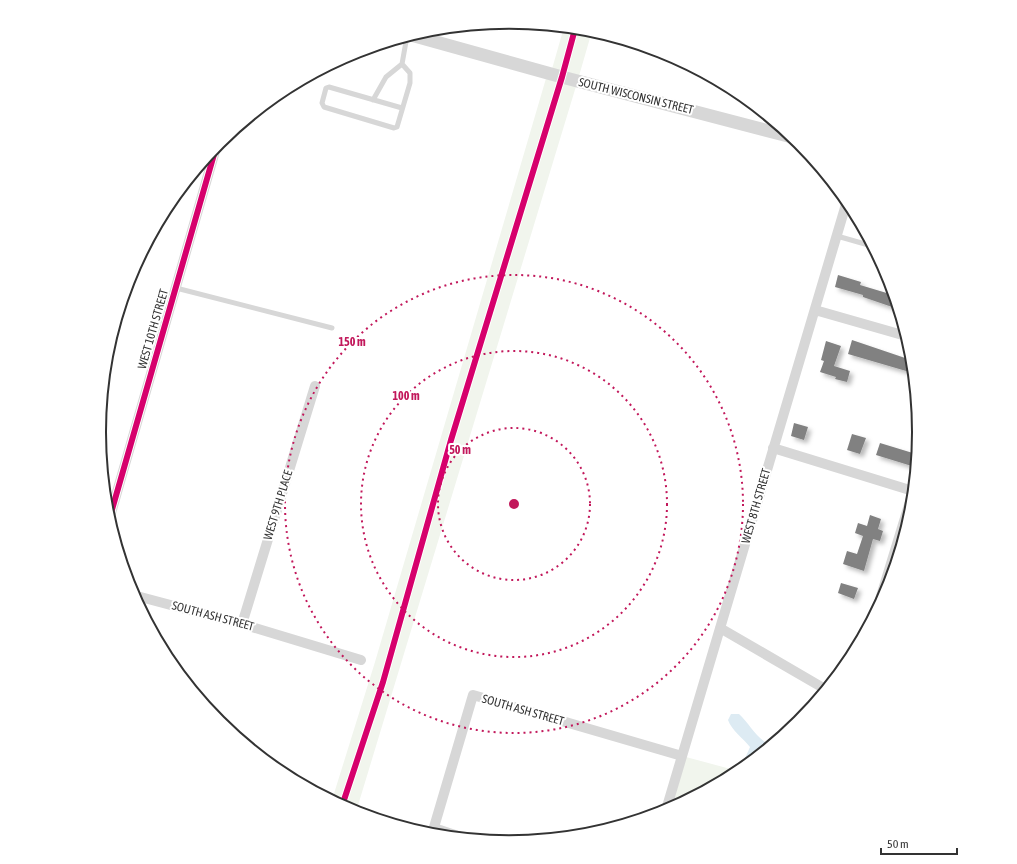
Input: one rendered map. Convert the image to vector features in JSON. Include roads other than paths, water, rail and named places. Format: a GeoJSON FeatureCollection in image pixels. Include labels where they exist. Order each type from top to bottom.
{"type":"FeatureCollection","features":[{"type":"Feature","properties":{"kind":"street","name":"SOUTH WISCONSIN STREET"},"geometry":{"type":"LineString","coordinates":[[424,38],[562,77],[779,134]]}},
{"type":"Feature","properties":{"kind":"street","name":"WEST 10TH STREET"},"geometry":{"type":"LineString","coordinates":[[113,508],[211,160]]}},
{"type":"Feature","properties":{"kind":"street","name":"WEST 8TH STREET"},"geometry":{"type":"LineString","coordinates":[[669,801],[845,209]]}},
{"type":"Feature","properties":{"kind":"street"},"geometry":{"type":"LineString","coordinates":[[815,310],[899,334]]}},
{"type":"Feature","properties":{"kind":"street","name":"WEST 9TH PLACE"},"geometry":{"type":"LineString","coordinates":[[242,624],[315,386]]}},
{"type":"Feature","properties":{"kind":"street"},"geometry":{"type":"LineString","coordinates":[[773,448],[907,489]]}},
{"type":"Feature","properties":{"kind":"street","name":"SOUTH ASH STREET"},"geometry":{"type":"LineString","coordinates":[[141,597],[242,624],[361,660]]}},
{"type":"Feature","properties":{"kind":"street"},"geometry":{"type":"LineString","coordinates":[[720,628],[820,686]]}},
{"type":"Feature","properties":{"kind":"street","name":"SOUTH ASH STREET"},"geometry":{"type":"LineString","coordinates":[[434,828],[473,695],[682,756]]}},
{"type":"Feature","properties":{"kind":"lane"},"geometry":{"type":"LineString","coordinates":[[373,100],[386,77],[402,64],[407,42]]}},
{"type":"Feature","properties":{"kind":"lane"},"geometry":{"type":"LineString","coordinates":[[402,64],[410,72],[410,83],[397,127],[394,128],[324,107],[322,103],[326,88],[329,87],[402,108]]}},
{"type":"Feature","properties":{"kind":"lane"},"geometry":{"type":"LineString","coordinates":[[837,236],[865,244]]}},
{"type":"Feature","properties":{"kind":"lane"},"geometry":{"type":"LineString","coordinates":[[176,288],[332,328]]}}]}
